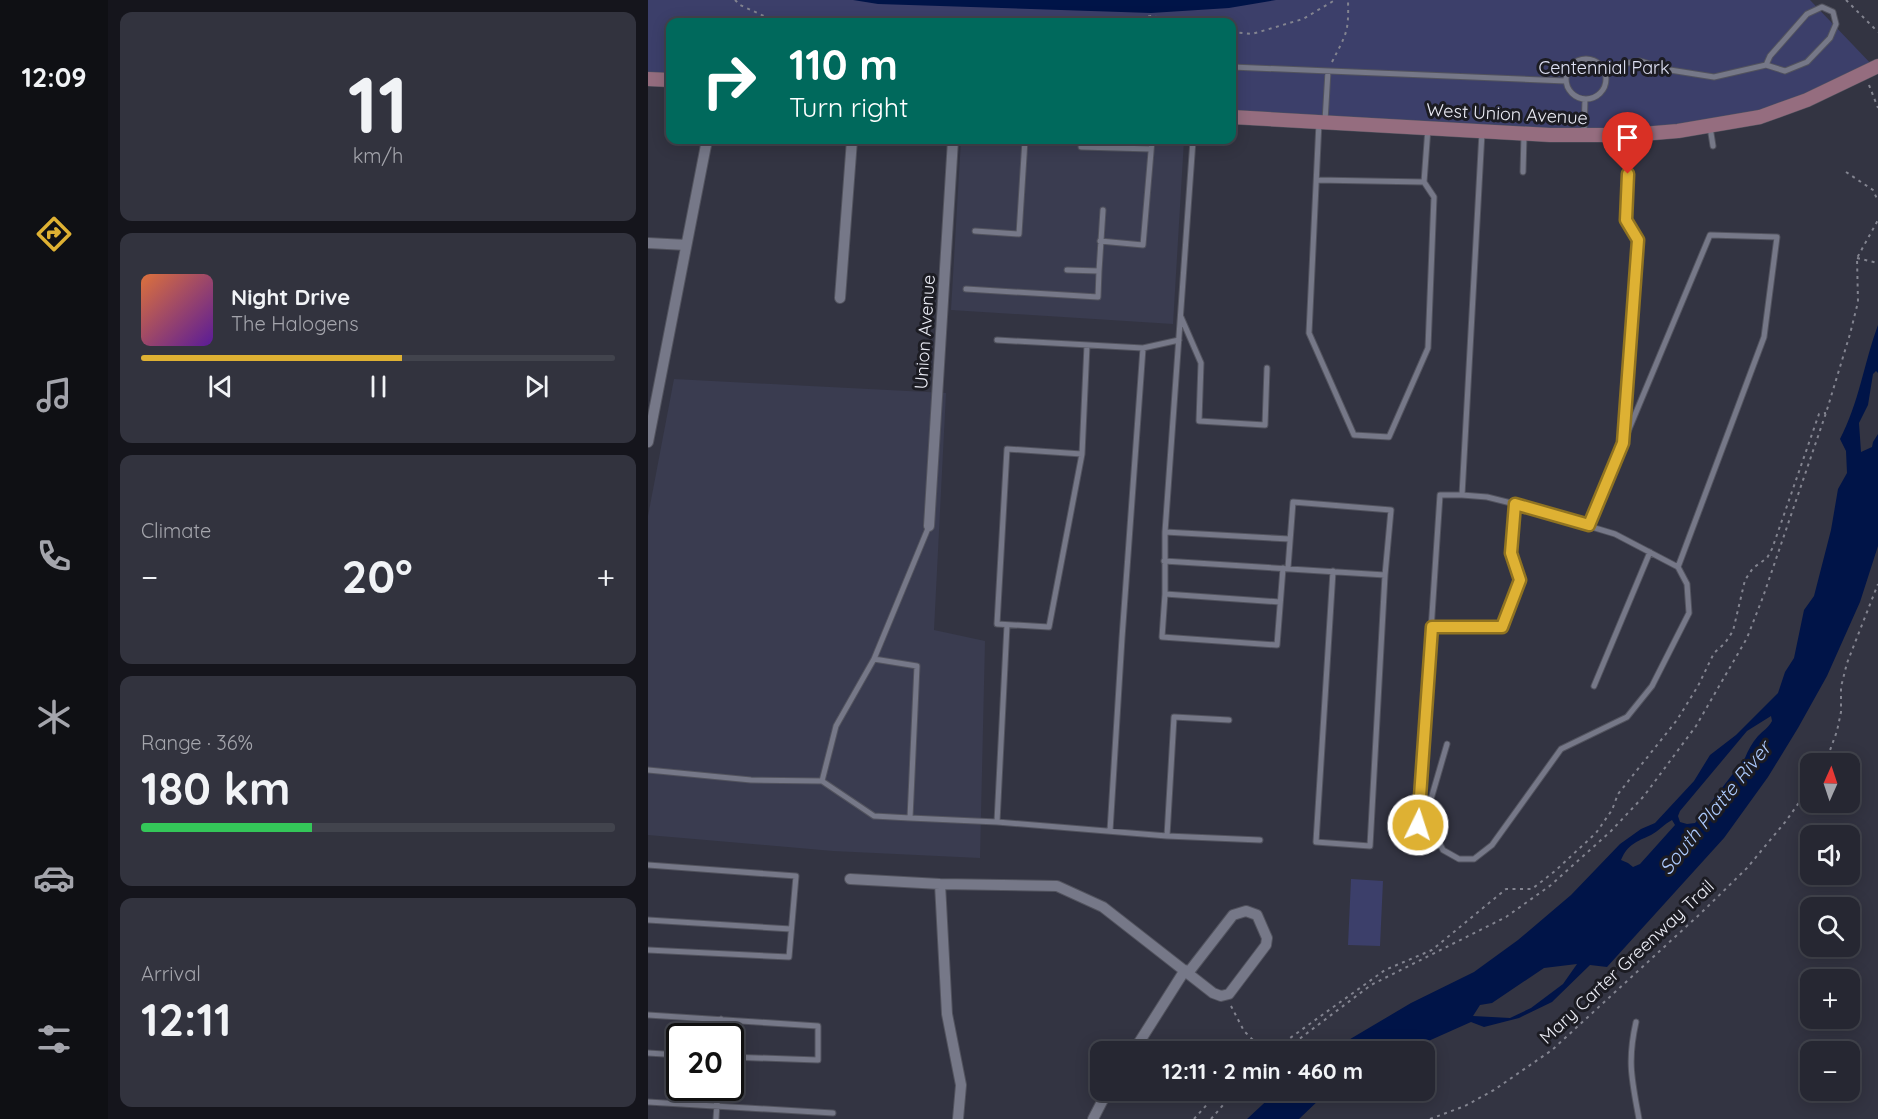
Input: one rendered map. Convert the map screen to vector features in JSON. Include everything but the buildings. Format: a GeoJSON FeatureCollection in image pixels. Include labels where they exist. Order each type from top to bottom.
{"type":"FeatureCollection","features":[{"type":"Feature","properties":{"kind":"street","name":"West Union Avenue"},"geometry":{"type":"LineString","coordinates":[[1236,117],[1524,133],[1630,135],[1678,131],[1760,117],[1807,100],[1876,67]]}},
{"type":"Feature","properties":{"kind":"street"},"geometry":{"type":"LineString","coordinates":[[648,79],[666,80]]}},
{"type":"Feature","properties":{"kind":"street"},"geometry":{"type":"LineString","coordinates":[[648,442],[650,418],[706,144]]}},
{"type":"Feature","properties":{"kind":"street"},"geometry":{"type":"LineString","coordinates":[[840,298],[852,144]]}},
{"type":"Feature","properties":{"kind":"street","name":"Union Avenue"},"geometry":{"type":"LineString","coordinates":[[929,526],[953,144]]}},
{"type":"Feature","properties":{"kind":"street"},"geometry":{"type":"LineString","coordinates":[[648,243],[686,245]]}},
{"type":"Feature","properties":{"kind":"street"},"geometry":{"type":"LineString","coordinates":[[850,879],[940,884],[1057,886],[1103,907],[1187,971],[1213,993],[1221,996],[1229,994],[1266,945],[1267,938],[1257,915],[1246,911],[1233,915],[1187,971],[1140,1041]]}},
{"type":"Feature","properties":{"kind":"street"},"geometry":{"type":"LineString","coordinates":[[940,884],[947,1014],[961,1084],[958,1119]]}},
{"type":"Feature","properties":{"kind":"street"},"geometry":{"type":"LineString","coordinates":[[1093,1119],[1102,1101]]}},
{"type":"Feature","properties":{"kind":"lane"},"geometry":{"type":"LineString","coordinates":[[1604,71],[1621,64],[1640,61],[1670,70],[1714,77],[1766,65],[1785,71],[1807,62],[1830,38],[1836,24],[1833,12],[1822,7],[1807,14],[1770,56],[1766,65]]}},
{"type":"Feature","properties":{"kind":"lane"},"geometry":{"type":"LineString","coordinates":[[1585,59],[1593,61],[1604,71],[1606,79],[1600,94],[1585,99],[1572,94],[1566,81],[1571,66],[1585,59]]}},
{"type":"Feature","properties":{"kind":"lane"},"geometry":{"type":"LineString","coordinates":[[1236,67],[1566,81]]}},
{"type":"Feature","properties":{"kind":"lane"},"geometry":{"type":"LineString","coordinates":[[1328,71],[1317,180],[1309,333],[1354,435],[1389,436],[1428,348],[1434,197],[1424,182],[1428,128]]}},
{"type":"Feature","properties":{"kind":"lane"},"geometry":{"type":"LineString","coordinates":[[1584,135],[1585,99]]}},
{"type":"Feature","properties":{"kind":"lane"},"geometry":{"type":"LineString","coordinates":[[1709,126],[1713,146]]}},
{"type":"Feature","properties":{"kind":"lane"},"geometry":{"type":"LineString","coordinates":[[1462,495],[1482,131]]}},
{"type":"Feature","properties":{"kind":"lane"},"geometry":{"type":"LineString","coordinates":[[1523,172],[1524,133]]}},
{"type":"Feature","properties":{"kind":"lane"},"geometry":{"type":"LineString","coordinates":[[1623,443],[1638,240],[1626,220],[1630,135]]}},
{"type":"Feature","properties":{"kind":"lane"},"geometry":{"type":"LineString","coordinates":[[975,231],[1020,234],[1025,144]]}},
{"type":"Feature","properties":{"kind":"lane"},"geometry":{"type":"LineString","coordinates":[[1100,241],[1143,245],[1152,144]]}},
{"type":"Feature","properties":{"kind":"lane"},"geometry":{"type":"LineString","coordinates":[[1193,144],[1165,532],[1162,637],[1276,645],[1293,502],[1391,510],[1385,575],[1370,846],[1316,842],[1333,571]]}},
{"type":"Feature","properties":{"kind":"lane"},"geometry":{"type":"LineString","coordinates":[[1081,147],[1151,149]]}},
{"type":"Feature","properties":{"kind":"lane"},"geometry":{"type":"LineString","coordinates":[[1317,180],[1424,182]]}},
{"type":"Feature","properties":{"kind":"lane"},"geometry":{"type":"LineString","coordinates":[[966,289],[1098,297],[1102,210]]}},
{"type":"Feature","properties":{"kind":"lane"},"geometry":{"type":"LineString","coordinates":[[1589,525],[1710,235],[1777,237],[1764,337],[1678,567]]}},
{"type":"Feature","properties":{"kind":"lane"},"geometry":{"type":"LineString","coordinates":[[1067,270],[1099,271]]}},
{"type":"Feature","properties":{"kind":"lane"},"geometry":{"type":"LineString","coordinates":[[1180,316],[1201,363],[1199,421],[1264,425],[1267,368]]}},
{"type":"Feature","properties":{"kind":"lane"},"geometry":{"type":"LineString","coordinates":[[997,339],[1143,348],[1179,339]]}},
{"type":"Feature","properties":{"kind":"lane"},"geometry":{"type":"LineString","coordinates":[[1082,453],[1007,449],[997,624],[1049,627],[1082,453],[1087,345]]}},
{"type":"Feature","properties":{"kind":"lane"},"geometry":{"type":"LineString","coordinates":[[1110,831],[1143,348]]}},
{"type":"Feature","properties":{"kind":"lane"},"geometry":{"type":"LineString","coordinates":[[1434,833],[1418,825],[1440,495],[1486,497],[1589,525],[1615,534],[1678,567],[1687,584],[1689,613],[1652,686],[1627,717],[1561,749],[1492,844],[1474,859],[1459,859],[1443,850],[1434,833],[1431,799],[1447,744]]}},
{"type":"Feature","properties":{"kind":"lane"},"geometry":{"type":"LineString","coordinates":[[1432,627],[1502,627],[1520,580],[1511,553],[1515,504]]}},
{"type":"Feature","properties":{"kind":"lane"},"geometry":{"type":"LineString","coordinates":[[822,781],[836,726],[874,659],[929,526]]}},
{"type":"Feature","properties":{"kind":"lane"},"geometry":{"type":"LineString","coordinates":[[1165,532],[1290,539]]}},
{"type":"Feature","properties":{"kind":"lane"},"geometry":{"type":"LineString","coordinates":[[1594,686],[1650,552]]}},
{"type":"Feature","properties":{"kind":"lane"},"geometry":{"type":"LineString","coordinates":[[1164,561],[1385,575]]}},
{"type":"Feature","properties":{"kind":"lane"},"geometry":{"type":"LineString","coordinates":[[1165,594],[1280,602]]}},
{"type":"Feature","properties":{"kind":"lane"},"geometry":{"type":"LineString","coordinates":[[997,822],[1007,625]]}},
{"type":"Feature","properties":{"kind":"lane"},"geometry":{"type":"LineString","coordinates":[[874,659],[917,666],[910,818]]}},
{"type":"Feature","properties":{"kind":"lane"},"geometry":{"type":"LineString","coordinates":[[1167,836],[1174,717],[1229,720]]}},
{"type":"Feature","properties":{"kind":"lane"},"geometry":{"type":"LineString","coordinates":[[648,770],[751,780],[822,781],[874,816],[1260,840]]}},
{"type":"Feature","properties":{"kind":"lane"},"geometry":{"type":"LineString","coordinates":[[648,865],[796,876],[789,957],[648,950]]}},
{"type":"Feature","properties":{"kind":"lane"},"geometry":{"type":"LineString","coordinates":[[648,920],[791,929]]}},
{"type":"Feature","properties":{"kind":"lane"},"geometry":{"type":"LineString","coordinates":[[648,1015],[818,1026],[818,1060],[744,1057]]}},
{"type":"Feature","properties":{"kind":"lane"},"geometry":{"type":"LineString","coordinates":[[721,1019],[721,1023]]}},
{"type":"Feature","properties":{"kind":"lane"},"geometry":{"type":"LineString","coordinates":[[1636,1022],[1631,1044],[1630,1068],[1639,1119]]}},
{"type":"Feature","properties":{"kind":"lane"},"geometry":{"type":"LineString","coordinates":[[648,1053],[666,1054]]}},
{"type":"Feature","properties":{"kind":"lane"},"geometry":{"type":"LineString","coordinates":[[716,1119],[717,1101]]}},
{"type":"Feature","properties":{"kind":"lane"},"geometry":{"type":"LineString","coordinates":[[648,1102],[833,1113]]}},
{"type":"Feature","properties":{"kind":"path"},"geometry":{"type":"LineString","coordinates":[[735,0],[740,5],[768,18]]}},
{"type":"Feature","properties":{"kind":"path"},"geometry":{"type":"LineString","coordinates":[[1236,32],[1252,34],[1303,19],[1335,0]]}},
{"type":"Feature","properties":{"kind":"path"},"geometry":{"type":"LineString","coordinates":[[1328,71],[1346,39],[1349,25],[1348,0]]}},
{"type":"Feature","properties":{"kind":"path"},"geometry":{"type":"LineString","coordinates":[[1846,0],[1878,32]]}},
{"type":"Feature","properties":{"kind":"path"},"geometry":{"type":"LineString","coordinates":[[1138,18],[1151,16],[1162,18]]}},
{"type":"Feature","properties":{"kind":"path"},"geometry":{"type":"LineString","coordinates":[[1868,82],[1878,108]]}},
{"type":"Feature","properties":{"kind":"path"},"geometry":{"type":"LineString","coordinates":[[1846,172],[1873,190],[1878,201]]}},
{"type":"Feature","properties":{"kind":"path"},"geometry":{"type":"LineString","coordinates":[[1857,258],[1878,263]]}},
{"type":"Feature","properties":{"kind":"path"},"geometry":{"type":"LineString","coordinates":[[1286,1041],[1385,970],[1432,950],[1506,889],[1532,889],[1596,833],[1612,810],[1618,794],[1677,720],[1698,686],[1714,653],[1733,632],[1745,580],[1753,568],[1767,558],[1772,549],[1819,414],[1826,412]]}},
{"type":"Feature","properties":{"kind":"path"},"geometry":{"type":"LineString","coordinates":[[1829,753],[1841,712],[1841,687],[1847,663],[1878,584]]}},
{"type":"Feature","properties":{"kind":"path","name":"Mary Carter Greenway Trail"},"geometry":{"type":"LineString","coordinates":[[1430,1119],[1465,1106],[1494,1090],[1561,1042],[1747,868],[1800,801]]}},
{"type":"Feature","properties":{"kind":"path"},"geometry":{"type":"LineString","coordinates":[[1229,994],[1232,1009],[1244,1031],[1254,1041]]}},
{"type":"Feature","properties":{"kind":"path"},"geometry":{"type":"LineString","coordinates":[[1194,1119],[1210,1101]]}},
{"type":"Feature","properties":{"kind":"path"},"geometry":{"type":"LineString","coordinates":[[1210,1119],[1226,1101]]}},
{"type":"Feature","properties":{"kind":"shaded area"},"geometry":{"type":"Polygon","coordinates":[[[961,144],[1184,144],[1173,324],[951,310],[961,144]]]}},
{"type":"Feature","properties":{"kind":"shaded area"},"geometry":{"type":"Polygon","coordinates":[[[674,379],[946,393],[934,630],[985,641],[980,858],[833,851],[648,835],[648,516],[674,379]]]}},
{"type":"Feature","properties":{"kind":"green space","name":"Centennial Park"},"geometry":{"type":"Polygon","coordinates":[[[648,0],[1810,0],[1875,68],[1760,117],[1630,135],[1236,117],[1236,18],[666,18],[666,80],[648,79],[648,0]]]}},
{"type":"Feature","properties":{"kind":"green space"},"geometry":{"type":"Polygon","coordinates":[[[1351,879],[1383,881],[1380,946],[1348,945],[1351,879]]]}},
{"type":"Feature","properties":{"kind":"water"},"geometry":{"type":"Polygon","coordinates":[[[853,0],[1276,0],[1229,8],[1151,13],[878,4],[853,0]]]}},
{"type":"Feature","properties":{"kind":"water","name":"South Platte River"},"geometry":{"type":"Polygon","coordinates":[[[1878,325],[1878,373],[1876,371],[1873,374],[1868,405],[1859,423],[1861,452],[1872,447],[1878,434],[1878,546],[1860,602],[1827,676],[1768,777],[1724,838],[1607,967],[1590,965],[1552,1002],[1519,1018],[1484,1027],[1471,1022],[1428,1041],[1347,1041],[1411,1003],[1474,972],[1518,940],[1571,895],[1620,844],[1641,829],[1655,823],[1694,781],[1710,755],[1736,735],[1778,693],[1785,672],[1794,658],[1804,610],[1814,596],[1831,530],[1838,489],[1847,473],[1846,451],[1840,439],[1857,397],[1878,325]],[[1771,716],[1747,731],[1680,811],[1678,816],[1680,822],[1695,823],[1745,758],[1756,739],[1772,721],[1771,716]],[[1672,820],[1633,844],[1621,860],[1633,867],[1640,864],[1675,825],[1672,820]],[[1577,964],[1544,968],[1492,1003],[1480,1005],[1473,1016],[1510,1018],[1531,1008],[1563,984],[1577,964]]]}},
{"type":"Feature","properties":{"kind":"water"},"geometry":{"type":"Polygon","coordinates":[[[1266,1101],[1318,1101],[1299,1119],[1247,1119],[1266,1101]]]}},
{"type":"Feature","properties":{"kind":"route"},"geometry":{"type":"LineString","coordinates":[[1418,825],[1432,627],[1502,627],[1520,580],[1511,553],[1515,504],[1589,525],[1623,443],[1638,240],[1626,220],[1628,174]]}}]}
